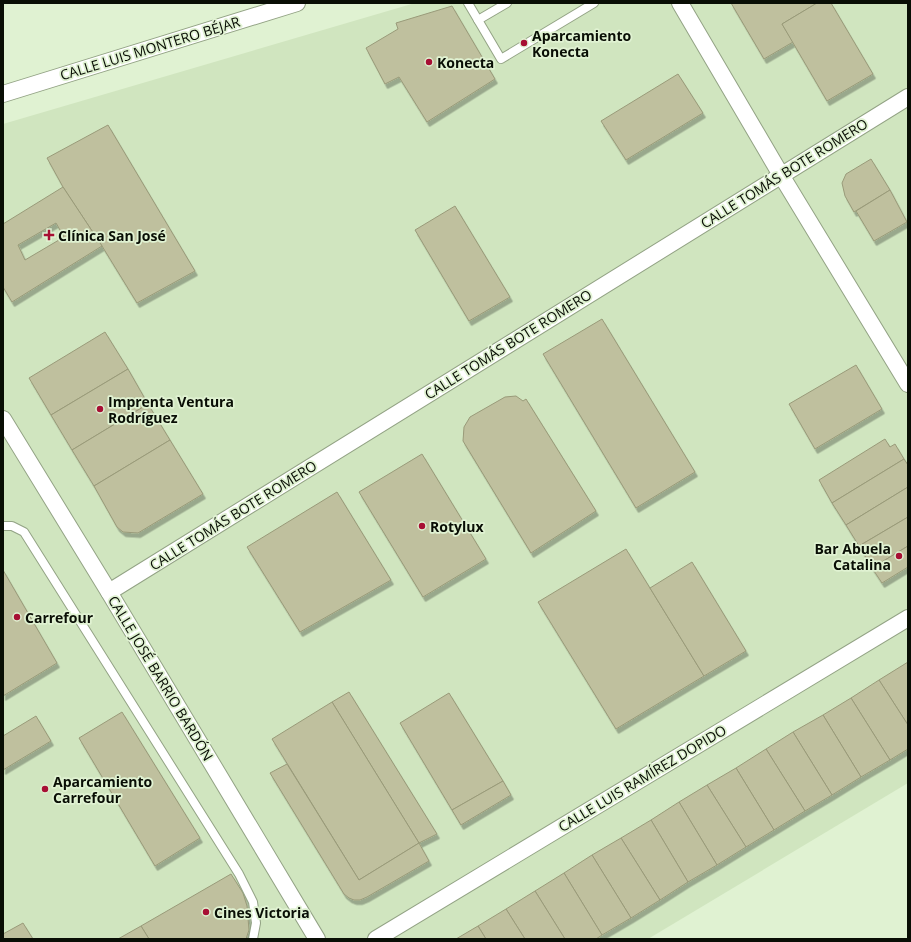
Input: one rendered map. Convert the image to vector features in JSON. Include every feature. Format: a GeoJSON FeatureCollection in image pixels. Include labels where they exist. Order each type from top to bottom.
{"type":"FeatureCollection","features":[{"type":"Feature","properties":{"kind":"street","name":"CALLE LUIS MONTERO BÉJAR"},"geometry":{"type":"LineString","coordinates":[[3,94],[297,3]]}},
{"type":"Feature","properties":{"kind":"street"},"geometry":{"type":"LineString","coordinates":[[680,3],[781,175],[908,384]]}},
{"type":"Feature","properties":{"kind":"street","name":"CALLE TOMÁS BOTE ROMERO"},"geometry":{"type":"LineString","coordinates":[[109,592],[908,97]]}},
{"type":"Feature","properties":{"kind":"street","name":"CALLE JOSÉ BARRIO BARDÓN"},"geometry":{"type":"LineString","coordinates":[[3,419],[109,592],[317,939]]}},
{"type":"Feature","properties":{"kind":"street","name":"CALLE LUIS RAMÍREZ DOPIDO"},"geometry":{"type":"LineString","coordinates":[[376,939],[908,618]]}},
{"type":"Feature","properties":{"kind":"lane"},"geometry":{"type":"LineString","coordinates":[[468,3],[501,59],[594,3]]}},
{"type":"Feature","properties":{"kind":"lane"},"geometry":{"type":"LineString","coordinates":[[478,20],[507,3]]}},
{"type":"Feature","properties":{"kind":"lane"},"geometry":{"type":"LineString","coordinates":[[3,526],[12,526],[24,532],[239,874],[253,902],[256,923],[253,939]]}},
{"type":"Feature","properties":{"kind":"shaded area"},"geometry":{"type":"Polygon","coordinates":[[[415,3],[908,3],[908,783],[648,939],[3,939],[3,124],[415,3]]]}},
{"type":"Feature","properties":{"kind":"building"},"geometry":{"type":"Polygon","coordinates":[[[731,3],[817,3],[782,24],[793,42],[764,59],[731,3]]]}},
{"type":"Feature","properties":{"kind":"building"},"geometry":{"type":"Polygon","coordinates":[[[817,3],[831,3],[873,74],[827,101],[782,24],[817,3]]]}},
{"type":"Feature","properties":{"kind":"building","name":"Konecta"},"geometry":{"type":"Polygon","coordinates":[[[452,6],[495,79],[427,122],[399,77],[385,84],[366,48],[398,29],[396,23],[452,6]]]}},
{"type":"Feature","properties":{"kind":"building"},"geometry":{"type":"Polygon","coordinates":[[[678,74],[703,113],[626,160],[601,121],[678,74]]]}},
{"type":"Feature","properties":{"kind":"building"},"geometry":{"type":"Polygon","coordinates":[[[108,125],[195,271],[137,303],[63,187],[47,158],[108,125]]]}},
{"type":"Feature","properties":{"kind":"building"},"geometry":{"type":"Polygon","coordinates":[[[871,159],[890,190],[854,212],[845,196],[842,183],[846,174],[871,159]]]}},
{"type":"Feature","properties":{"kind":"building","name":"Clínica San José"},"geometry":{"type":"Polygon","coordinates":[[[63,187],[102,246],[12,302],[3,287],[3,224],[63,187]],[[56,223],[18,245],[25,260],[64,237],[56,223]]]}},
{"type":"Feature","properties":{"kind":"building"},"geometry":{"type":"Polygon","coordinates":[[[890,190],[907,222],[874,241],[856,211],[890,190]]]}},
{"type":"Feature","properties":{"kind":"building"},"geometry":{"type":"Polygon","coordinates":[[[455,206],[510,297],[469,321],[415,230],[455,206]]]}},
{"type":"Feature","properties":{"kind":"building"},"geometry":{"type":"Polygon","coordinates":[[[602,319],[695,472],[636,508],[543,354],[602,319]]]}},
{"type":"Feature","properties":{"kind":"building"},"geometry":{"type":"Polygon","coordinates":[[[105,332],[128,369],[51,415],[29,378],[105,332]]]}},
{"type":"Feature","properties":{"kind":"building"},"geometry":{"type":"Polygon","coordinates":[[[856,365],[882,409],[815,449],[789,404],[856,365]]]}},
{"type":"Feature","properties":{"kind":"building","name":"Imprenta Ventura Rodríguez"},"geometry":{"type":"Polygon","coordinates":[[[128,369],[148,404],[72,450],[51,415],[128,369]]]}},
{"type":"Feature","properties":{"kind":"building"},"geometry":{"type":"Polygon","coordinates":[[[516,396],[523,401],[526,399],[596,511],[531,553],[463,441],[464,427],[470,417],[505,397],[516,396]]]}},
{"type":"Feature","properties":{"kind":"building"},"geometry":{"type":"Polygon","coordinates":[[[148,404],[170,440],[94,486],[72,450],[148,404]]]}},
{"type":"Feature","properties":{"kind":"building"},"geometry":{"type":"Polygon","coordinates":[[[885,439],[890,447],[895,444],[904,459],[832,503],[819,480],[885,439]]]}},
{"type":"Feature","properties":{"kind":"building"},"geometry":{"type":"Polygon","coordinates":[[[170,440],[203,494],[138,533],[123,532],[117,527],[94,486],[170,440]]]}},
{"type":"Feature","properties":{"kind":"building","name":"Rotylux"},"geometry":{"type":"Polygon","coordinates":[[[422,454],[486,559],[423,597],[359,492],[422,454]]]}},
{"type":"Feature","properties":{"kind":"building"},"geometry":{"type":"Polygon","coordinates":[[[904,459],[908,465],[908,487],[846,525],[832,503],[904,459]]]}},
{"type":"Feature","properties":{"kind":"building"},"geometry":{"type":"Polygon","coordinates":[[[908,487],[908,517],[859,546],[846,525],[908,487]]]}},
{"type":"Feature","properties":{"kind":"building"},"geometry":{"type":"Polygon","coordinates":[[[337,492],[391,580],[300,632],[247,547],[337,492]]]}},
{"type":"Feature","properties":{"kind":"building"},"geometry":{"type":"Polygon","coordinates":[[[908,517],[908,546],[872,568],[859,546],[908,517]]]}},
{"type":"Feature","properties":{"kind":"building","name":"Bar Abuela Catalina"},"geometry":{"type":"Polygon","coordinates":[[[908,546],[908,567],[882,583],[872,568],[908,546]]]}},
{"type":"Feature","properties":{"kind":"building"},"geometry":{"type":"Polygon","coordinates":[[[626,549],[704,676],[616,729],[538,602],[626,549]]]}},
{"type":"Feature","properties":{"kind":"building"},"geometry":{"type":"Polygon","coordinates":[[[692,562],[746,651],[704,676],[650,588],[692,562]]]}},
{"type":"Feature","properties":{"kind":"building","name":"Carrefour"},"geometry":{"type":"Polygon","coordinates":[[[3,570],[57,663],[3,696],[3,570]]]}},
{"type":"Feature","properties":{"kind":"building"},"geometry":{"type":"Polygon","coordinates":[[[908,662],[908,725],[879,680],[908,662]]]}},
{"type":"Feature","properties":{"kind":"building"},"geometry":{"type":"Polygon","coordinates":[[[879,680],[908,725],[908,749],[890,760],[851,698],[879,680]]]}},
{"type":"Feature","properties":{"kind":"building"},"geometry":{"type":"Polygon","coordinates":[[[349,692],[437,834],[419,843],[332,702],[349,692]]]}},
{"type":"Feature","properties":{"kind":"building"},"geometry":{"type":"Polygon","coordinates":[[[449,693],[503,781],[452,810],[400,723],[449,693]]]}},
{"type":"Feature","properties":{"kind":"building"},"geometry":{"type":"Polygon","coordinates":[[[851,698],[890,760],[861,777],[823,715],[851,698]]]}},
{"type":"Feature","properties":{"kind":"building"},"geometry":{"type":"Polygon","coordinates":[[[332,702],[419,843],[359,880],[272,739],[332,702]]]}},
{"type":"Feature","properties":{"kind":"building"},"geometry":{"type":"Polygon","coordinates":[[[122,712],[200,838],[155,866],[79,738],[122,712]]]}},
{"type":"Feature","properties":{"kind":"building"},"geometry":{"type":"Polygon","coordinates":[[[823,715],[861,777],[832,795],[793,732],[823,715]]]}},
{"type":"Feature","properties":{"kind":"building"},"geometry":{"type":"Polygon","coordinates":[[[36,716],[51,741],[3,770],[3,736],[36,716]]]}},
{"type":"Feature","properties":{"kind":"building"},"geometry":{"type":"Polygon","coordinates":[[[793,732],[832,795],[805,811],[766,749],[793,732]]]}},
{"type":"Feature","properties":{"kind":"building"},"geometry":{"type":"Polygon","coordinates":[[[766,749],[805,811],[774,830],[736,768],[766,749]]]}},
{"type":"Feature","properties":{"kind":"building"},"geometry":{"type":"Polygon","coordinates":[[[287,764],[359,880],[419,843],[429,861],[367,897],[360,900],[349,898],[344,894],[270,773],[287,764]]]}},
{"type":"Feature","properties":{"kind":"building"},"geometry":{"type":"Polygon","coordinates":[[[736,768],[774,830],[746,847],[707,785],[736,768]]]}},
{"type":"Feature","properties":{"kind":"building"},"geometry":{"type":"Polygon","coordinates":[[[503,781],[511,795],[461,825],[452,810],[503,781]]]}},
{"type":"Feature","properties":{"kind":"building"},"geometry":{"type":"Polygon","coordinates":[[[707,785],[746,847],[717,865],[679,802],[707,785]]]}},
{"type":"Feature","properties":{"kind":"building"},"geometry":{"type":"Polygon","coordinates":[[[679,802],[717,865],[688,882],[651,820],[679,802]]]}},
{"type":"Feature","properties":{"kind":"building"},"geometry":{"type":"Polygon","coordinates":[[[651,820],[688,882],[660,900],[621,838],[651,820]]]}},
{"type":"Feature","properties":{"kind":"building"},"geometry":{"type":"Polygon","coordinates":[[[621,838],[660,900],[631,918],[592,855],[621,838]]]}},
{"type":"Feature","properties":{"kind":"building"},"geometry":{"type":"Polygon","coordinates":[[[592,855],[631,918],[602,935],[564,873],[592,855]]]}},
{"type":"Feature","properties":{"kind":"building"},"geometry":{"type":"Polygon","coordinates":[[[564,873],[602,935],[596,939],[565,939],[535,891],[564,873]]]}},
{"type":"Feature","properties":{"kind":"building","name":"Cines Victoria"},"geometry":{"type":"Polygon","coordinates":[[[231,874],[243,893],[247,906],[249,930],[246,939],[149,939],[141,926],[231,874]]]}},
{"type":"Feature","properties":{"kind":"building"},"geometry":{"type":"Polygon","coordinates":[[[535,891],[565,939],[525,939],[506,909],[535,891]]]}},
{"type":"Feature","properties":{"kind":"building"},"geometry":{"type":"Polygon","coordinates":[[[506,909],[525,939],[486,939],[478,926],[506,909]]]}},
{"type":"Feature","properties":{"kind":"building"},"geometry":{"type":"Polygon","coordinates":[[[23,923],[33,939],[3,939],[3,934],[23,923]]]}},
{"type":"Feature","properties":{"kind":"building"},"geometry":{"type":"Polygon","coordinates":[[[141,926],[149,939],[118,939],[141,926]]]}},
{"type":"Feature","properties":{"kind":"building"},"geometry":{"type":"Polygon","coordinates":[[[478,926],[486,939],[456,939],[478,926]]]}},
{"type":"Feature","properties":{"kind":"place","name":"Aparcamiento Konecta"},"geometry":{"type":"Point","coordinates":[524,43]}},
{"type":"Feature","properties":{"kind":"place","name":"Konecta"},"geometry":{"type":"Point","coordinates":[429,62]}},
{"type":"Feature","properties":{"kind":"place","name":"Clínica San José"},"geometry":{"type":"Point","coordinates":[49,235]}},
{"type":"Feature","properties":{"kind":"place","name":"Imprenta Ventura Rodríguez"},"geometry":{"type":"Point","coordinates":[100,409]}},
{"type":"Feature","properties":{"kind":"place","name":"Rotylux"},"geometry":{"type":"Point","coordinates":[422,526]}},
{"type":"Feature","properties":{"kind":"place","name":"Bar Abuela Catalina"},"geometry":{"type":"Point","coordinates":[899,556]}},
{"type":"Feature","properties":{"kind":"place","name":"Carrefour"},"geometry":{"type":"Point","coordinates":[17,617]}},
{"type":"Feature","properties":{"kind":"place","name":"Aparcamiento Carrefour"},"geometry":{"type":"Point","coordinates":[45,789]}},
{"type":"Feature","properties":{"kind":"place","name":"Cines Victoria"},"geometry":{"type":"Point","coordinates":[206,912]}}]}
